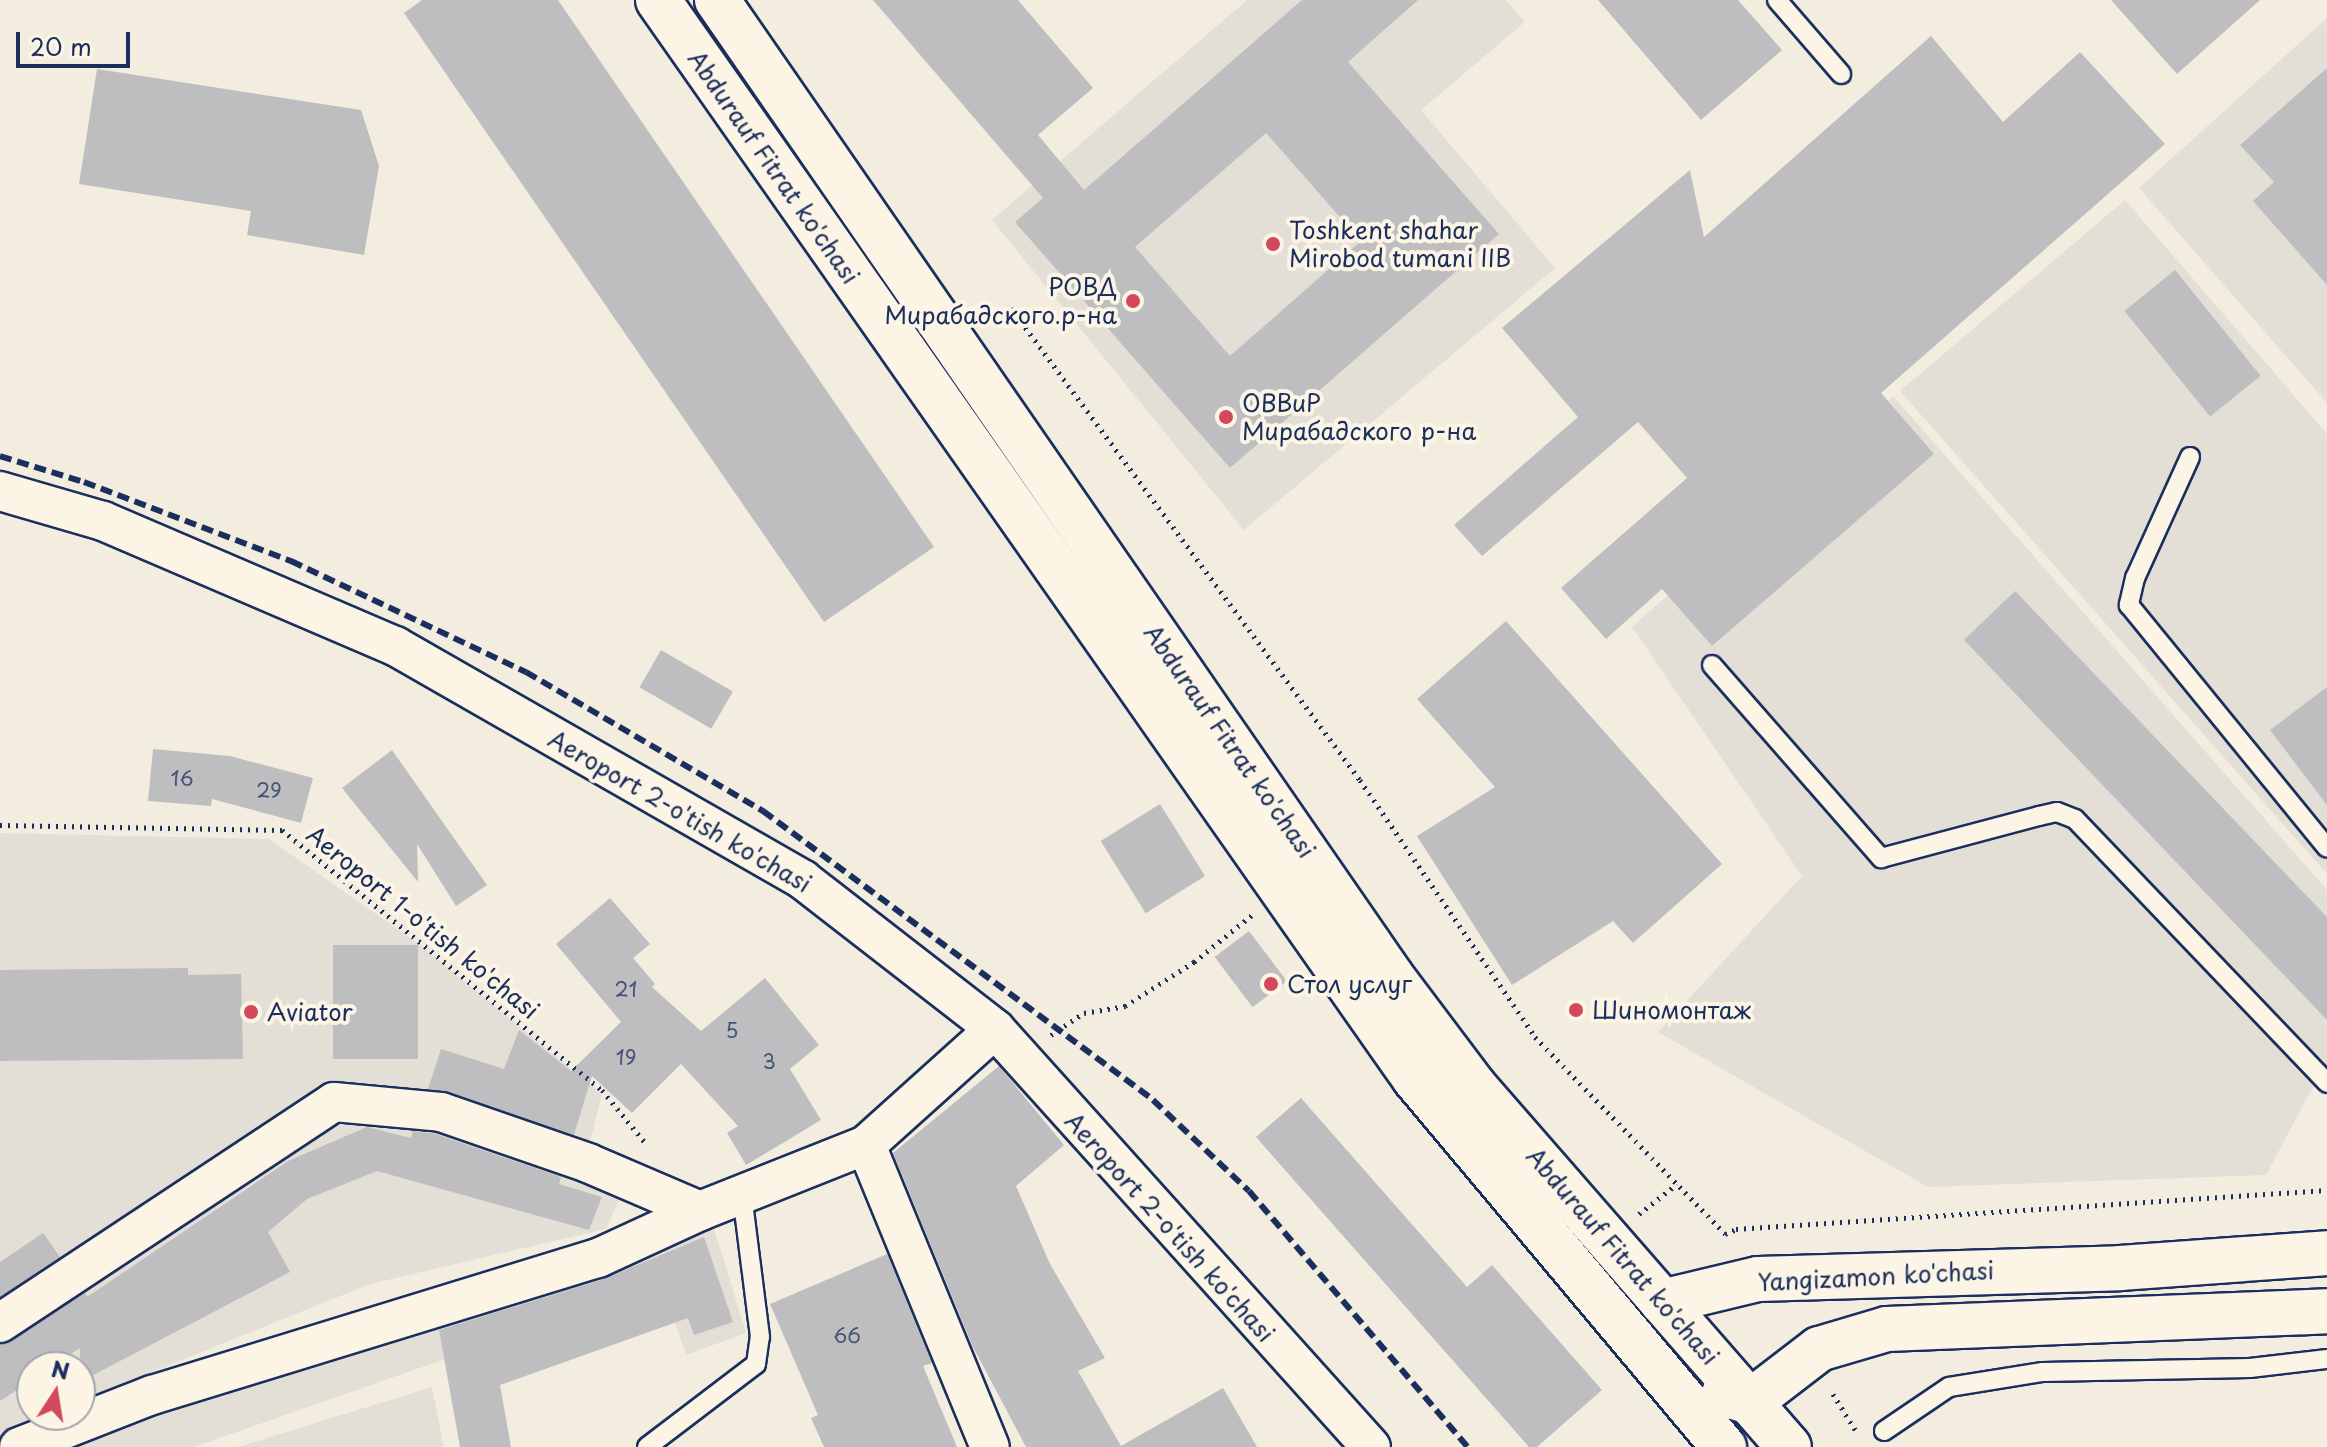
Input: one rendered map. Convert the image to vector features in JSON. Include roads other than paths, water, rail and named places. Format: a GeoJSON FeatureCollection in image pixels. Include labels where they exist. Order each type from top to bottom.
{"type":"FeatureCollection","features":[{"type":"Feature","properties":{"kind":"main road","name":"Abdurauf Fitrat ko'chasi"},"geometry":{"type":"LineString","coordinates":[[658,0],[1280,891],[1415,1079],[1724,1447]]}},
{"type":"Feature","properties":{"kind":"main road","name":"Abdurauf Fitrat ko'chasi"},"geometry":{"type":"LineString","coordinates":[[728,4],[1392,977],[1474,1086],[1789,1447]]}},
{"type":"Feature","properties":{"kind":"main road","name":"Yangizamon ko'chasi"},"geometry":{"type":"LineString","coordinates":[[1662,1302],[1758,1279],[2120,1268],[2327,1253]]}},
{"type":"Feature","properties":{"kind":"main road"},"geometry":{"type":"LineString","coordinates":[[1662,1302],[1664,1377],[1750,1402],[1819,1349],[1887,1329],[2327,1311]]}},
{"type":"Feature","properties":{"kind":"street"},"geometry":{"type":"LineString","coordinates":[[685,40],[728,4]]}},
{"type":"Feature","properties":{"kind":"street","name":"Aeroport 2-o'tish ko'chasi"},"geometry":{"type":"LineString","coordinates":[[0,491],[103,521],[395,646],[803,880],[995,1029],[1371,1447]]}},
{"type":"Feature","properties":{"kind":"street"},"geometry":{"type":"LineString","coordinates":[[19,1447],[152,1395],[598,1258],[700,1211],[866,1145],[995,1029]]}},
{"type":"Feature","properties":{"kind":"street"},"geometry":{"type":"LineString","coordinates":[[0,1323],[334,1102],[441,1112],[588,1163],[700,1211]]}},
{"type":"Feature","properties":{"kind":"street"},"geometry":{"type":"LineString","coordinates":[[866,1145],[989,1446]]}},
{"type":"Feature","properties":{"kind":"lane"},"geometry":{"type":"LineString","coordinates":[[1777,0],[1841,74]]}},
{"type":"Feature","properties":{"kind":"lane"},"geometry":{"type":"LineString","coordinates":[[2190,457],[2135,578],[2129,605],[2327,848]]}},
{"type":"Feature","properties":{"kind":"lane"},"geometry":{"type":"LineString","coordinates":[[1712,665],[1881,858],[2048,814],[2075,819],[2327,1083]]}},
{"type":"Feature","properties":{"kind":"lane"},"geometry":{"type":"LineString","coordinates":[[647,1447],[756,1364],[760,1337],[742,1194]]}},
{"type":"Feature","properties":{"kind":"lane"},"geometry":{"type":"LineString","coordinates":[[1884,1431],[1949,1387],[1965,1384],[2043,1372],[2250,1368],[2327,1359]]}},
{"type":"Feature","properties":{"kind":"railway"},"geometry":{"type":"LineString","coordinates":[[0,456],[84,482],[291,561],[526,672],[763,811],[1153,1100],[1249,1191],[1468,1447]]}},
{"type":"Feature","properties":{"kind":"place","name":"Toshkent shahar Mirobod tumani IIB"},"geometry":{"type":"Point","coordinates":[1273,244]}},
{"type":"Feature","properties":{"kind":"place","name":"РОВД Мирабадского.р-на"},"geometry":{"type":"Point","coordinates":[1133,301]}},
{"type":"Feature","properties":{"kind":"place","name":"ОВВиР Мирабадского р-на"},"geometry":{"type":"Point","coordinates":[1226,417]}},
{"type":"Feature","properties":{"kind":"place","name":"Стол услуг"},"geometry":{"type":"Point","coordinates":[1271,984]}},
{"type":"Feature","properties":{"kind":"place","name":"Шиномонтаж"},"geometry":{"type":"Point","coordinates":[1576,1010]}},
{"type":"Feature","properties":{"kind":"place","name":"Aviator"},"geometry":{"type":"Point","coordinates":[251,1012]}}]}
